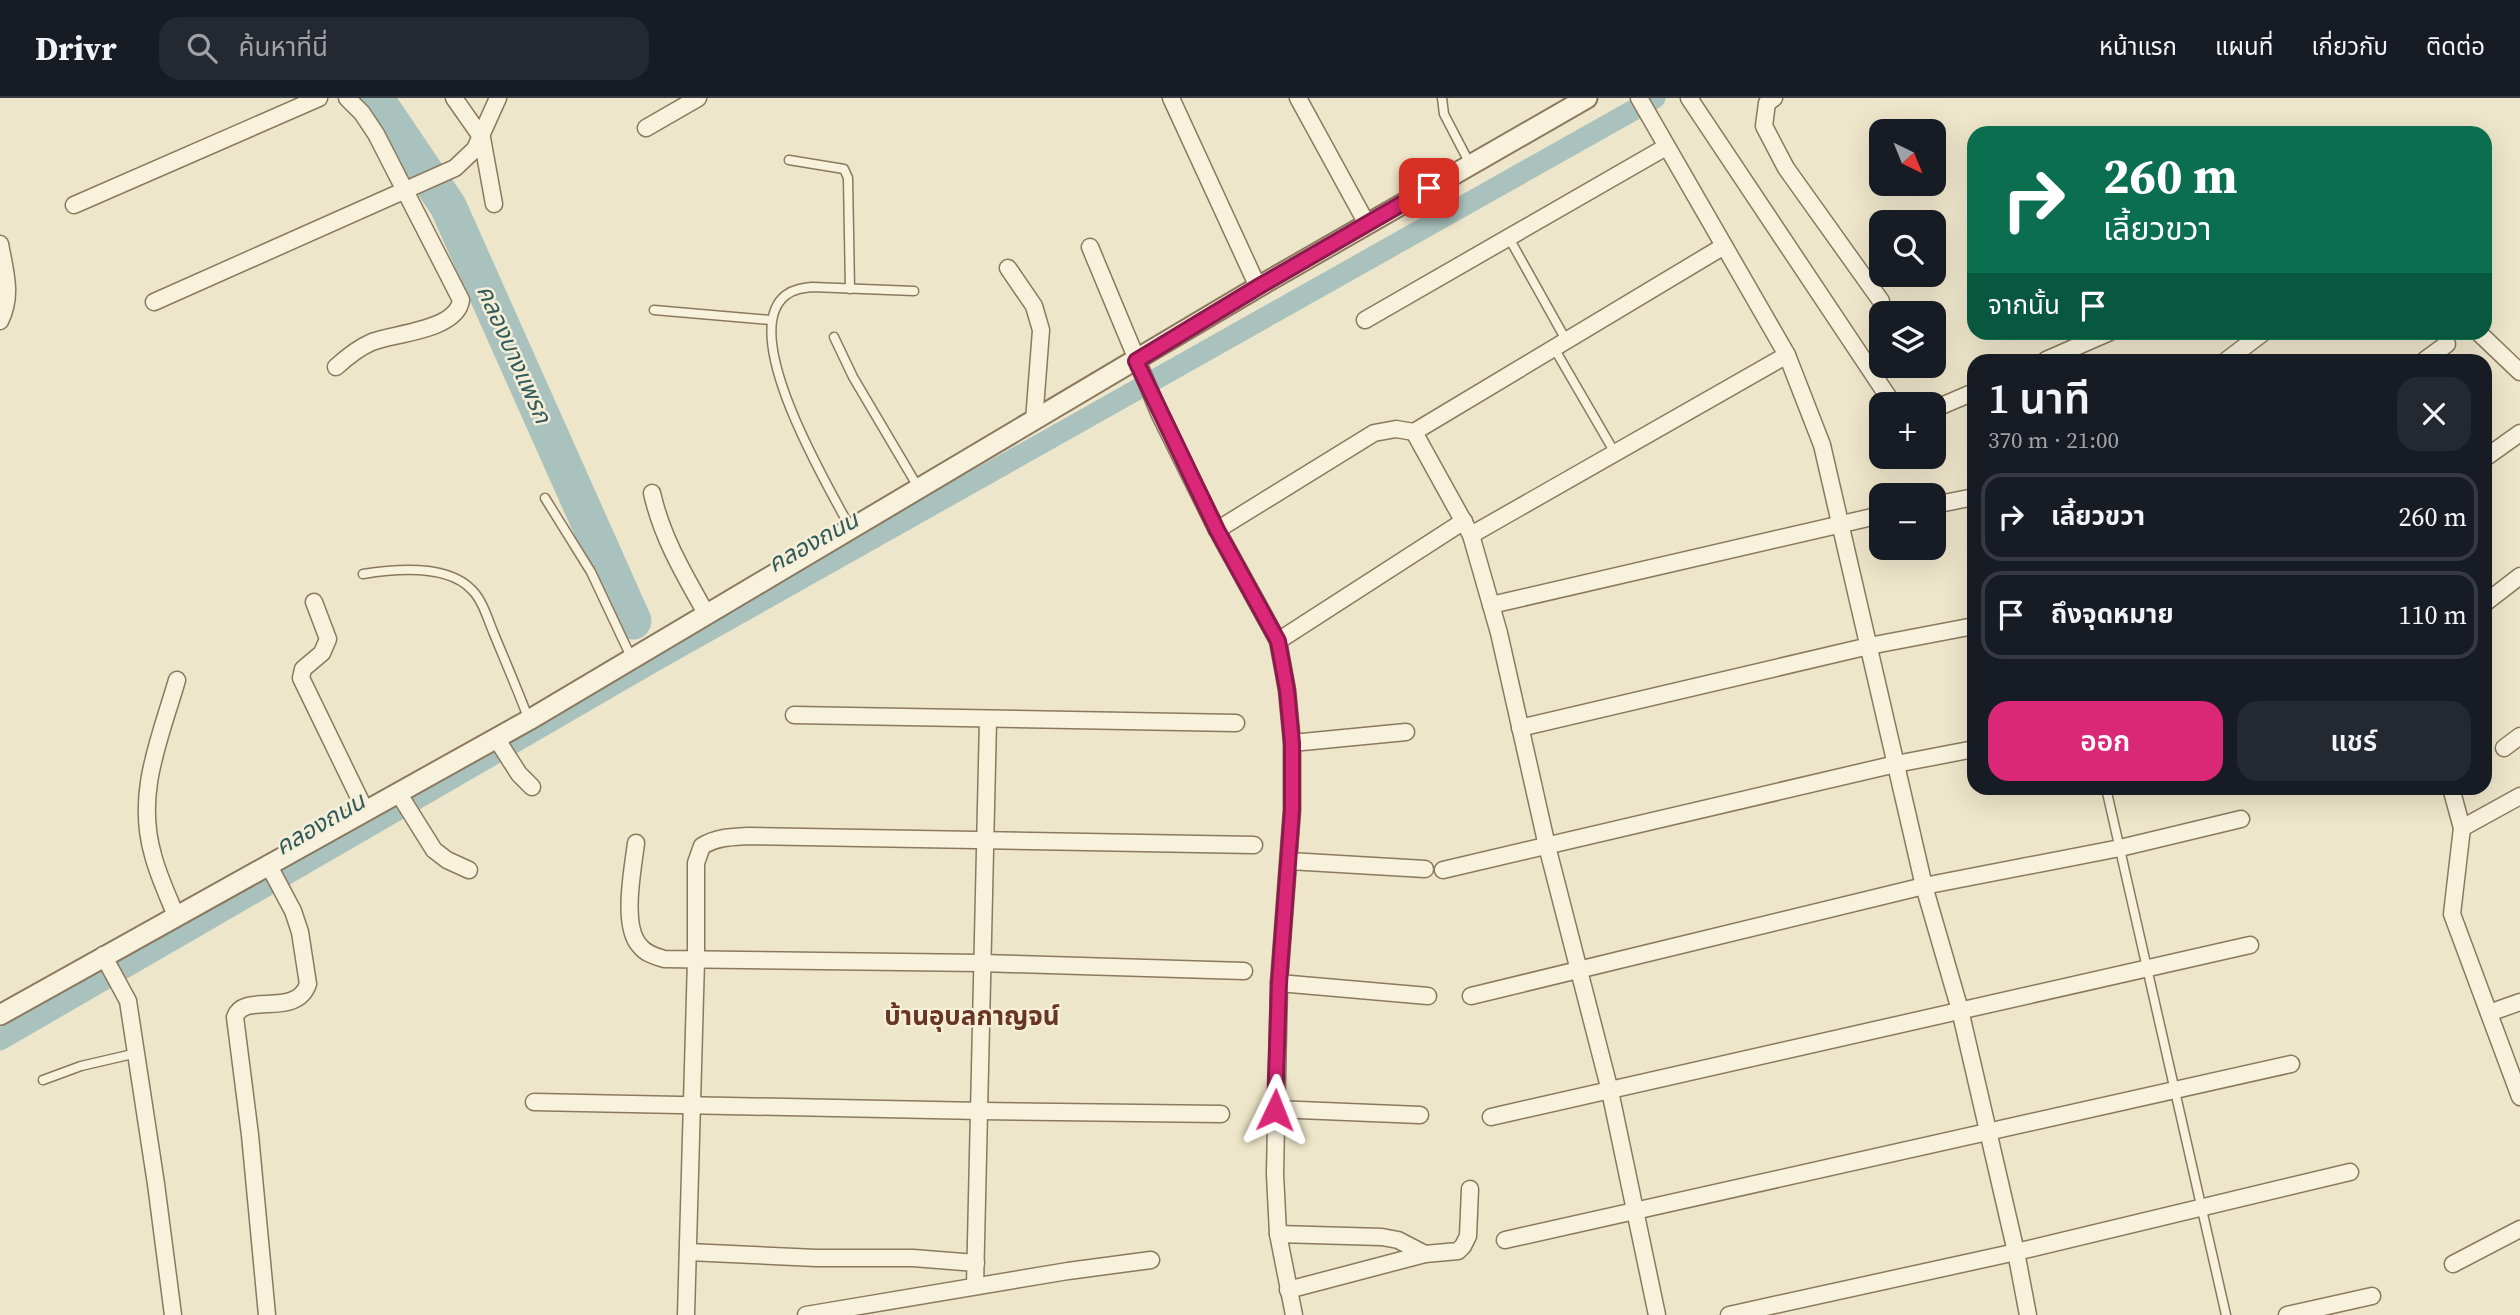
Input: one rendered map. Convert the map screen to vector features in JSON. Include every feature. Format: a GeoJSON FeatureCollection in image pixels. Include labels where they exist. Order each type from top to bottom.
{"type":"FeatureCollection","features":[{"type":"Feature","properties":{"kind":"street"},"geometry":{"type":"LineString","coordinates":[[74,205],[319,98]]}},
{"type":"Feature","properties":{"kind":"street"},"geometry":{"type":"LineString","coordinates":[[335,367],[360,347],[451,318],[460,309],[461,300],[409,187],[362,113],[347,98]]}},
{"type":"Feature","properties":{"kind":"street"},"geometry":{"type":"LineString","coordinates":[[454,98],[482,138],[494,204]]}},
{"type":"Feature","properties":{"kind":"street"},"geometry":{"type":"LineString","coordinates":[[154,302],[455,168],[467,159],[482,138],[498,98]]}},
{"type":"Feature","properties":{"kind":"street"},"geometry":{"type":"LineString","coordinates":[[646,128],[698,98]]}},
{"type":"Feature","properties":{"kind":"street"},"geometry":{"type":"LineString","coordinates":[[1171,98],[1258,287]]}},
{"type":"Feature","properties":{"kind":"street"},"geometry":{"type":"LineString","coordinates":[[1298,98],[1367,224]]}},
{"type":"Feature","properties":{"kind":"street"},"geometry":{"type":"LineString","coordinates":[[0,1014],[107,963],[176,916],[271,871],[366,812],[402,798],[499,743],[530,719],[1034,421],[1139,368],[1258,287],[1470,164],[1563,103],[1587,98]]}},
{"type":"Feature","properties":{"kind":"street"},"geometry":{"type":"LineString","coordinates":[[1639,98],[1787,355],[1822,445],[1924,886],[1960,1010],[2028,1315]]}},
{"type":"Feature","properties":{"kind":"street"},"geometry":{"type":"LineString","coordinates":[[1689,98],[1885,392]]}},
{"type":"Feature","properties":{"kind":"street"},"geometry":{"type":"LineString","coordinates":[[1774,98],[1767,103],[1763,126],[1786,168],[1881,301]]}},
{"type":"Feature","properties":{"kind":"street"},"geometry":{"type":"LineString","coordinates":[[1365,320],[1509,237],[1663,142]]}},
{"type":"Feature","properties":{"kind":"street"},"geometry":{"type":"LineString","coordinates":[[0,244],[9,296],[8,305],[0,321]]}},
{"type":"Feature","properties":{"kind":"street"},"geometry":{"type":"LineString","coordinates":[[1217,530],[1374,433],[1396,429],[1414,432],[1724,246]]}},
{"type":"Feature","properties":{"kind":"street"},"geometry":{"type":"LineString","coordinates":[[1090,247],[1160,415],[1217,530],[1278,641],[1287,690],[1292,743],[1289,861],[1279,983],[1275,1110],[1278,1234],[1294,1315]]}},
{"type":"Feature","properties":{"kind":"street"},"geometry":{"type":"LineString","coordinates":[[1008,268],[1034,306],[1041,330],[1034,421]]}},
{"type":"Feature","properties":{"kind":"street"},"geometry":{"type":"LineString","coordinates":[[2060,354],[2092,340]]}},
{"type":"Feature","properties":{"kind":"street"},"geometry":{"type":"LineString","coordinates":[[2237,354],[2254,340]]}},
{"type":"Feature","properties":{"kind":"street"},"geometry":{"type":"LineString","coordinates":[[2486,340],[2520,372]]}},
{"type":"Feature","properties":{"kind":"street"},"geometry":{"type":"LineString","coordinates":[[2433,354],[2447,344]]}},
{"type":"Feature","properties":{"kind":"street"},"geometry":{"type":"LineString","coordinates":[[1278,641],[1468,528],[1615,453],[1787,355]]}},
{"type":"Feature","properties":{"kind":"street"},"geometry":{"type":"LineString","coordinates":[[1946,404],[1967,395]]}},
{"type":"Feature","properties":{"kind":"street"},"geometry":{"type":"LineString","coordinates":[[1414,432],[1468,528],[1491,604],[1547,846],[1610,1091],[1657,1315]]}},
{"type":"Feature","properties":{"kind":"street"},"geometry":{"type":"LineString","coordinates":[[2492,453],[2520,433]]}},
{"type":"Feature","properties":{"kind":"street"},"geometry":{"type":"LineString","coordinates":[[652,494],[657,516],[673,554],[707,615]]}},
{"type":"Feature","properties":{"kind":"street"},"geometry":{"type":"LineString","coordinates":[[1946,503],[1967,498]]}},
{"type":"Feature","properties":{"kind":"street"},"geometry":{"type":"LineString","coordinates":[[1491,604],[1869,517]]}},
{"type":"Feature","properties":{"kind":"street"},"geometry":{"type":"LineString","coordinates":[[2492,598],[2520,576]]}},
{"type":"Feature","properties":{"kind":"street"},"geometry":{"type":"LineString","coordinates":[[314,602],[328,639],[322,653],[303,669],[302,678],[366,812]]}},
{"type":"Feature","properties":{"kind":"street"},"geometry":{"type":"LineString","coordinates":[[1520,728],[1869,646],[1967,627]]}},
{"type":"Feature","properties":{"kind":"street"},"geometry":{"type":"LineString","coordinates":[[176,916],[153,855],[146,819],[146,788],[177,681]]}},
{"type":"Feature","properties":{"kind":"street"},"geometry":{"type":"LineString","coordinates":[[794,715],[1236,723]]}},
{"type":"Feature","properties":{"kind":"street"},"geometry":{"type":"LineString","coordinates":[[975,1286],[988,720]]}},
{"type":"Feature","properties":{"kind":"street"},"geometry":{"type":"LineString","coordinates":[[1292,743],[1406,732]]}},
{"type":"Feature","properties":{"kind":"street"},"geometry":{"type":"LineString","coordinates":[[2504,748],[2520,736]]}},
{"type":"Feature","properties":{"kind":"street"},"geometry":{"type":"LineString","coordinates":[[499,743],[519,774],[532,787]]}},
{"type":"Feature","properties":{"kind":"street"},"geometry":{"type":"LineString","coordinates":[[1443,870],[1896,764],[1967,750]]}},
{"type":"Feature","properties":{"kind":"street"},"geometry":{"type":"LineString","coordinates":[[2453,795],[2462,828],[2452,914],[2520,1097]]}},
{"type":"Feature","properties":{"kind":"street"},"geometry":{"type":"LineString","coordinates":[[2462,828],[2520,796]]}},
{"type":"Feature","properties":{"kind":"street"},"geometry":{"type":"LineString","coordinates":[[402,798],[434,850],[447,860],[469,870]]}},
{"type":"Feature","properties":{"kind":"street"},"geometry":{"type":"LineString","coordinates":[[1471,996],[1924,886],[2119,848],[2241,819]]}},
{"type":"Feature","properties":{"kind":"street"},"geometry":{"type":"LineString","coordinates":[[686,1315],[696,960],[696,863],[702,846],[712,840],[748,836],[1254,845]]}},
{"type":"Feature","properties":{"kind":"street"},"geometry":{"type":"LineString","coordinates":[[636,843],[630,904],[631,930],[639,945],[649,954],[664,959],[981,963],[1244,971]]}},
{"type":"Feature","properties":{"kind":"street"},"geometry":{"type":"LineString","coordinates":[[1289,861],[1424,869]]}},
{"type":"Feature","properties":{"kind":"street"},"geometry":{"type":"LineString","coordinates":[[267,1315],[250,1135],[235,1017],[240,1008],[290,1002],[305,992],[308,984],[300,932],[293,911],[271,871]]}},
{"type":"Feature","properties":{"kind":"street"},"geometry":{"type":"LineString","coordinates":[[1491,1117],[2250,944]]}},
{"type":"Feature","properties":{"kind":"street"},"geometry":{"type":"LineString","coordinates":[[107,963],[128,1001],[173,1315]]}},
{"type":"Feature","properties":{"kind":"street"},"geometry":{"type":"LineString","coordinates":[[1279,983],[1429,996]]}},
{"type":"Feature","properties":{"kind":"street"},"geometry":{"type":"LineString","coordinates":[[2489,1013],[2520,1002]]}},
{"type":"Feature","properties":{"kind":"street"},"geometry":{"type":"LineString","coordinates":[[1505,1240],[2291,1064]]}},
{"type":"Feature","properties":{"kind":"street"},"geometry":{"type":"LineString","coordinates":[[534,1102],[1221,1114]]}},
{"type":"Feature","properties":{"kind":"street"},"geometry":{"type":"LineString","coordinates":[[1275,1110],[1420,1115]]}},
{"type":"Feature","properties":{"kind":"street"},"geometry":{"type":"LineString","coordinates":[[1729,1315],[2016,1252],[2350,1172]]}},
{"type":"Feature","properties":{"kind":"street"},"geometry":{"type":"LineString","coordinates":[[1288,1290],[1425,1254],[1458,1251],[1464,1246],[1468,1236],[1470,1189]]}},
{"type":"Feature","properties":{"kind":"street"},"geometry":{"type":"LineString","coordinates":[[2453,1264],[2520,1228]]}},
{"type":"Feature","properties":{"kind":"street"},"geometry":{"type":"LineString","coordinates":[[1278,1234],[1382,1237],[1398,1240],[1425,1254]]}},
{"type":"Feature","properties":{"kind":"street"},"geometry":{"type":"LineString","coordinates":[[688,1252],[816,1258],[914,1258],[976,1263]]}},
{"type":"Feature","properties":{"kind":"street"},"geometry":{"type":"LineString","coordinates":[[806,1315],[1068,1271],[1151,1261]]}},
{"type":"Feature","properties":{"kind":"street"},"geometry":{"type":"LineString","coordinates":[[2287,1315],[2372,1296]]}},
{"type":"Feature","properties":{"kind":"lane"},"geometry":{"type":"LineString","coordinates":[[1442,98],[1444,114],[1470,164]]}},
{"type":"Feature","properties":{"kind":"lane"},"geometry":{"type":"LineString","coordinates":[[789,160],[844,169],[848,178],[850,289]]}},
{"type":"Feature","properties":{"kind":"lane"},"geometry":{"type":"LineString","coordinates":[[1509,237],[1615,453]]}},
{"type":"Feature","properties":{"kind":"lane"},"geometry":{"type":"LineString","coordinates":[[851,529],[807,450],[783,388],[771,342],[771,320],[778,304],[786,295],[799,289],[914,291]]}},
{"type":"Feature","properties":{"kind":"lane"},"geometry":{"type":"LineString","coordinates":[[654,310],[771,320]]}},
{"type":"Feature","properties":{"kind":"lane"},"geometry":{"type":"LineString","coordinates":[[834,337],[853,377],[919,489]]}},
{"type":"Feature","properties":{"kind":"lane"},"geometry":{"type":"LineString","coordinates":[[545,498],[591,572],[632,659]]}},
{"type":"Feature","properties":{"kind":"lane"},"geometry":{"type":"LineString","coordinates":[[363,573],[415,569],[461,582],[473,591],[485,612],[530,719]]}},
{"type":"Feature","properties":{"kind":"lane"},"geometry":{"type":"LineString","coordinates":[[2108,795],[2226,1315]]}},
{"type":"Feature","properties":{"kind":"lane"},"geometry":{"type":"LineString","coordinates":[[43,1080],[91,1063],[137,1053]]}},
{"type":"Feature","properties":{"kind":"waterway","name":"คลองบางแพรก"},"geometry":{"type":"LineString","coordinates":[[375,98],[448,206],[633,621]]}},
{"type":"Feature","properties":{"kind":"waterway","name":"คลองถนน"},"geometry":{"type":"LineString","coordinates":[[0,1040],[655,661],[1655,98]]}},
{"type":"Feature","properties":{"kind":"district","name":"บ้านอุบลกาญจน์"},"geometry":{"type":"Point","coordinates":[972,1016]}},
{"type":"Feature","properties":{"kind":"route"},"geometry":{"type":"LineString","coordinates":[[1275,1110],[1279,983],[1292,810],[1292,743],[1287,690],[1278,641],[1217,530],[1136,361],[1429,188]]}}]}
